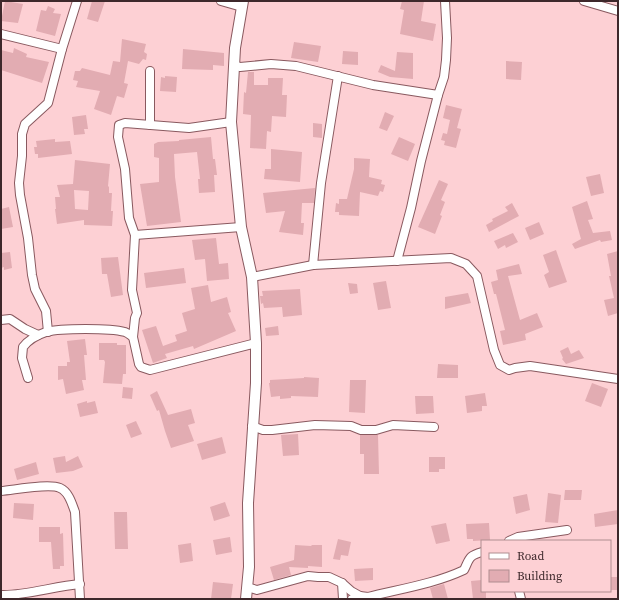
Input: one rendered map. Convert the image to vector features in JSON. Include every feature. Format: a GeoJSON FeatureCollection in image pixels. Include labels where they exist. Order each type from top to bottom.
{"type":"FeatureCollection","features":[{"type":"Feature","properties":{"kind":"street"},"geometry":{"type":"LineString","coordinates":[[48,332],[46,312],[35,289],[32,275],[28,238],[20,195],[19,183],[22,156],[22,134],[25,124],[48,103],[62,49],[78,1]]}},
{"type":"Feature","properties":{"kind":"street"},"geometry":{"type":"LineString","coordinates":[[221,1],[242,4],[234,65],[231,122],[241,227],[252,277],[256,343],[256,383],[248,503],[249,567],[246,599]]}},
{"type":"Feature","properties":{"kind":"street"},"geometry":{"type":"LineString","coordinates":[[397,261],[414,197],[421,161],[444,77],[446,60],[445,1]]}},
{"type":"Feature","properties":{"kind":"street"},"geometry":{"type":"LineString","coordinates":[[584,1],[618,11]]}},
{"type":"Feature","properties":{"kind":"street"},"geometry":{"type":"LineString","coordinates":[[1,34],[62,49]]}},
{"type":"Feature","properties":{"kind":"street"},"geometry":{"type":"LineString","coordinates":[[234,65],[240,67],[271,64],[296,66],[374,85],[438,95]]}},
{"type":"Feature","properties":{"kind":"street"},"geometry":{"type":"LineString","coordinates":[[150,71],[150,125]]}},
{"type":"Feature","properties":{"kind":"street"},"geometry":{"type":"LineString","coordinates":[[312,265],[321,183],[338,76]]}},
{"type":"Feature","properties":{"kind":"street"},"geometry":{"type":"LineString","coordinates":[[231,122],[189,128],[122,123],[118,128],[129,218],[135,235],[132,290],[137,313],[133,336],[139,364],[141,367],[150,370],[256,343]]}},
{"type":"Feature","properties":{"kind":"street"},"geometry":{"type":"LineString","coordinates":[[135,235],[241,227]]}},
{"type":"Feature","properties":{"kind":"street"},"geometry":{"type":"LineString","coordinates":[[252,277],[312,265],[451,258],[466,264],[477,276],[494,350],[500,365],[509,370],[530,366],[618,379]]}},
{"type":"Feature","properties":{"kind":"street"},"geometry":{"type":"LineString","coordinates":[[1,320],[10,318],[25,329],[38,335]]}},
{"type":"Feature","properties":{"kind":"street"},"geometry":{"type":"LineString","coordinates":[[28,378],[22,358],[22,351],[27,342],[38,335],[48,332],[80,330],[118,331],[133,336]]}},
{"type":"Feature","properties":{"kind":"street"},"geometry":{"type":"LineString","coordinates":[[252,426],[263,430],[315,424],[351,426],[361,430],[376,430],[393,425],[434,427]]}},
{"type":"Feature","properties":{"kind":"street"},"geometry":{"type":"LineString","coordinates":[[1,491],[50,487],[60,488],[66,493],[72,502],[75,512],[80,599]]}},
{"type":"Feature","properties":{"kind":"street"},"geometry":{"type":"LineString","coordinates":[[511,540],[518,537],[566,530]]}},
{"type":"Feature","properties":{"kind":"street"},"geometry":{"type":"LineString","coordinates":[[247,587],[257,590],[308,576],[318,578],[329,577],[342,583],[356,598],[368,597],[428,583],[458,573],[464,570],[469,557],[481,552]]}},
{"type":"Feature","properties":{"kind":"street"},"geometry":{"type":"LineString","coordinates":[[342,583],[343,599]]}},
{"type":"Feature","properties":{"kind":"street"},"geometry":{"type":"LineString","coordinates":[[1,595],[80,584]]}},
{"type":"Feature","properties":{"kind":"building"},"geometry":{"type":"Polygon","coordinates":[[[5,1],[23,4],[18,23],[1,21],[5,1]]]}},
{"type":"Feature","properties":{"kind":"building"},"geometry":{"type":"Polygon","coordinates":[[[92,1],[105,1],[98,22],[87,19],[92,1]]]}},
{"type":"Feature","properties":{"kind":"building"},"geometry":{"type":"Polygon","coordinates":[[[402,1],[424,1],[421,21],[436,24],[433,41],[400,34],[404,10],[400,9],[402,1]]]}},
{"type":"Feature","properties":{"kind":"building"},"geometry":{"type":"Polygon","coordinates":[[[48,6],[55,9],[53,13],[61,14],[55,36],[36,31],[41,10],[46,11],[48,6]]]}},
{"type":"Feature","properties":{"kind":"building"},"geometry":{"type":"Polygon","coordinates":[[[122,39],[146,44],[144,52],[147,54],[146,60],[143,59],[139,64],[128,61],[124,83],[128,84],[124,98],[117,96],[111,115],[94,109],[100,91],[76,87],[78,81],[73,80],[75,71],[80,71],[82,68],[110,75],[113,61],[120,62],[122,39]]]}},
{"type":"Feature","properties":{"kind":"building"},"geometry":{"type":"Polygon","coordinates":[[[294,42],[321,46],[318,62],[291,58],[294,42]]]}},
{"type":"Feature","properties":{"kind":"building"},"geometry":{"type":"Polygon","coordinates":[[[14,48],[27,54],[26,57],[49,62],[42,83],[1,70],[1,50],[13,53],[14,48]]]}},
{"type":"Feature","properties":{"kind":"building"},"geometry":{"type":"Polygon","coordinates":[[[183,49],[224,53],[224,66],[213,65],[213,70],[182,69],[183,49]]]}},
{"type":"Feature","properties":{"kind":"building"},"geometry":{"type":"Polygon","coordinates":[[[343,51],[358,52],[358,65],[342,64],[343,51]]]}},
{"type":"Feature","properties":{"kind":"building"},"geometry":{"type":"Polygon","coordinates":[[[397,52],[413,53],[413,79],[390,77],[378,72],[381,65],[395,71],[397,52]]]}},
{"type":"Feature","properties":{"kind":"building"},"geometry":{"type":"Polygon","coordinates":[[[506,61],[522,62],[521,80],[506,79],[506,61]]]}},
{"type":"Feature","properties":{"kind":"building"},"geometry":{"type":"Polygon","coordinates":[[[248,72],[254,72],[254,85],[268,85],[268,78],[283,78],[282,95],[287,95],[286,117],[272,116],[271,132],[267,131],[266,149],[250,148],[251,115],[243,114],[244,92],[246,93],[248,72]]]}},
{"type":"Feature","properties":{"kind":"building"},"geometry":{"type":"Polygon","coordinates":[[[165,76],[177,77],[176,92],[160,91],[161,77],[165,78],[165,76]]]}},
{"type":"Feature","properties":{"kind":"building"},"geometry":{"type":"Polygon","coordinates":[[[446,105],[462,109],[457,128],[461,129],[456,148],[444,145],[445,141],[441,140],[443,133],[447,134],[450,120],[443,118],[446,105]]]}},
{"type":"Feature","properties":{"kind":"building"},"geometry":{"type":"Polygon","coordinates":[[[385,112],[394,116],[387,131],[379,128],[385,112]]]}},
{"type":"Feature","properties":{"kind":"building"},"geometry":{"type":"Polygon","coordinates":[[[86,115],[88,129],[84,129],[85,134],[74,135],[72,117],[86,115]]]}},
{"type":"Feature","properties":{"kind":"building"},"geometry":{"type":"Polygon","coordinates":[[[313,123],[322,124],[322,138],[313,137],[313,123]]]}},
{"type":"Feature","properties":{"kind":"building"},"geometry":{"type":"Polygon","coordinates":[[[211,137],[213,159],[215,159],[217,175],[214,175],[215,192],[199,193],[198,179],[200,179],[197,152],[174,154],[175,177],[181,222],[147,226],[140,184],[159,182],[159,158],[154,157],[154,144],[158,142],[211,137]]]}},
{"type":"Feature","properties":{"kind":"building"},"geometry":{"type":"Polygon","coordinates":[[[399,137],[415,144],[408,161],[391,154],[399,137]]]}},
{"type":"Feature","properties":{"kind":"building"},"geometry":{"type":"Polygon","coordinates":[[[55,139],[55,142],[70,141],[72,154],[38,158],[38,154],[35,154],[34,147],[37,147],[36,141],[55,139]]]}},
{"type":"Feature","properties":{"kind":"building"},"geometry":{"type":"Polygon","coordinates":[[[271,149],[302,152],[300,182],[264,179],[265,169],[271,169],[271,149]]]}},
{"type":"Feature","properties":{"kind":"building"},"geometry":{"type":"Polygon","coordinates":[[[354,158],[370,159],[369,177],[382,180],[381,184],[385,185],[383,192],[380,191],[378,196],[360,192],[359,216],[339,215],[339,212],[335,212],[336,203],[339,204],[339,199],[347,199],[354,169],[354,158]]]}},
{"type":"Feature","properties":{"kind":"building"},"geometry":{"type":"Polygon","coordinates":[[[75,160],[110,164],[108,186],[109,193],[112,193],[112,226],[84,225],[84,220],[57,224],[55,197],[60,197],[57,185],[73,184],[75,160]],[[74,190],[75,209],[88,210],[89,191],[74,190]]]}},
{"type":"Feature","properties":{"kind":"building"},"geometry":{"type":"Polygon","coordinates":[[[600,174],[604,193],[591,196],[586,177],[600,174]]]}},
{"type":"Feature","properties":{"kind":"building"},"geometry":{"type":"Polygon","coordinates":[[[439,180],[448,184],[441,200],[445,202],[440,215],[442,216],[435,234],[418,227],[439,180]]]}},
{"type":"Feature","properties":{"kind":"building"},"geometry":{"type":"Polygon","coordinates":[[[315,188],[314,203],[302,203],[301,223],[304,223],[303,235],[279,232],[285,211],[266,213],[263,193],[315,188]]]}},
{"type":"Feature","properties":{"kind":"building"},"geometry":{"type":"Polygon","coordinates":[[[587,201],[593,219],[588,220],[593,233],[610,231],[612,240],[601,242],[600,240],[575,249],[572,244],[581,239],[572,207],[587,201]]]}},
{"type":"Feature","properties":{"kind":"building"},"geometry":{"type":"Polygon","coordinates":[[[512,203],[519,216],[489,232],[486,225],[493,221],[492,219],[508,211],[505,207],[512,203]]]}},
{"type":"Feature","properties":{"kind":"building"},"geometry":{"type":"Polygon","coordinates":[[[9,207],[13,227],[1,229],[1,209],[9,207]]]}},
{"type":"Feature","properties":{"kind":"building"},"geometry":{"type":"Polygon","coordinates":[[[539,222],[544,234],[530,240],[525,228],[539,222]]]}},
{"type":"Feature","properties":{"kind":"building"},"geometry":{"type":"Polygon","coordinates":[[[513,233],[518,242],[506,248],[505,245],[498,249],[494,241],[513,233]]]}},
{"type":"Feature","properties":{"kind":"building"},"geometry":{"type":"Polygon","coordinates":[[[216,238],[219,264],[228,263],[229,279],[207,281],[205,259],[195,260],[192,240],[216,238]]]}},
{"type":"Feature","properties":{"kind":"building"},"geometry":{"type":"Polygon","coordinates":[[[556,250],[567,282],[549,288],[544,275],[549,272],[543,255],[556,250]]]}},
{"type":"Feature","properties":{"kind":"building"},"geometry":{"type":"Polygon","coordinates":[[[618,251],[618,313],[608,316],[604,300],[614,298],[609,276],[611,276],[607,254],[618,251]]]}},
{"type":"Feature","properties":{"kind":"building"},"geometry":{"type":"Polygon","coordinates":[[[10,252],[12,268],[4,270],[4,267],[1,268],[1,253],[10,252]]]}},
{"type":"Feature","properties":{"kind":"building"},"geometry":{"type":"Polygon","coordinates":[[[118,257],[123,295],[111,297],[107,274],[102,274],[101,258],[118,257]]]}},
{"type":"Feature","properties":{"kind":"building"},"geometry":{"type":"Polygon","coordinates":[[[519,264],[522,274],[508,276],[520,320],[537,313],[543,327],[525,334],[526,340],[503,345],[500,331],[505,330],[496,294],[494,294],[491,282],[498,280],[496,270],[519,264]]]}},
{"type":"Feature","properties":{"kind":"building"},"geometry":{"type":"Polygon","coordinates":[[[184,268],[186,283],[146,288],[144,273],[184,268]]]}},
{"type":"Feature","properties":{"kind":"building"},"geometry":{"type":"Polygon","coordinates":[[[386,281],[391,308],[378,310],[373,283],[386,281]]]}},
{"type":"Feature","properties":{"kind":"building"},"geometry":{"type":"Polygon","coordinates":[[[348,283],[357,284],[358,293],[350,294],[348,283]]]}},
{"type":"Feature","properties":{"kind":"building"},"geometry":{"type":"Polygon","coordinates":[[[208,285],[211,302],[227,297],[231,312],[228,313],[236,331],[194,349],[193,346],[165,354],[167,358],[153,363],[142,330],[156,326],[163,346],[177,341],[175,335],[187,331],[182,313],[195,309],[191,288],[208,285]]]}},
{"type":"Feature","properties":{"kind":"building"},"geometry":{"type":"Polygon","coordinates":[[[300,289],[302,315],[283,317],[282,307],[264,308],[263,303],[261,304],[260,296],[263,296],[262,291],[300,289]]]}},
{"type":"Feature","properties":{"kind":"building"},"geometry":{"type":"Polygon","coordinates":[[[468,293],[471,303],[445,309],[445,297],[468,293]]]}},
{"type":"Feature","properties":{"kind":"building"},"geometry":{"type":"Polygon","coordinates":[[[278,326],[279,335],[266,336],[265,328],[278,326]]]}},
{"type":"Feature","properties":{"kind":"building"},"geometry":{"type":"Polygon","coordinates":[[[85,339],[87,355],[84,355],[86,380],[82,380],[84,390],[66,394],[63,379],[58,380],[58,366],[67,366],[67,362],[70,362],[67,341],[85,339]]]}},
{"type":"Feature","properties":{"kind":"building"},"geometry":{"type":"Polygon","coordinates":[[[99,343],[117,343],[117,345],[126,345],[126,374],[123,374],[122,384],[103,383],[105,362],[104,360],[99,360],[99,343]]]}},
{"type":"Feature","properties":{"kind":"building"},"geometry":{"type":"Polygon","coordinates":[[[568,347],[571,354],[579,350],[584,358],[566,364],[562,359],[563,358],[560,351],[568,347]]]}},
{"type":"Feature","properties":{"kind":"building"},"geometry":{"type":"Polygon","coordinates":[[[438,364],[458,365],[458,378],[437,378],[438,364]]]}},
{"type":"Feature","properties":{"kind":"building"},"geometry":{"type":"Polygon","coordinates":[[[304,377],[319,378],[318,397],[291,396],[291,398],[280,399],[280,396],[271,397],[270,380],[304,377]]]}},
{"type":"Feature","properties":{"kind":"building"},"geometry":{"type":"Polygon","coordinates":[[[350,380],[366,380],[365,413],[349,412],[350,380]]]}},
{"type":"Feature","properties":{"kind":"building"},"geometry":{"type":"Polygon","coordinates":[[[592,383],[608,389],[601,407],[585,401],[592,383]]]}},
{"type":"Feature","properties":{"kind":"building"},"geometry":{"type":"Polygon","coordinates":[[[123,387],[133,388],[132,399],[122,398],[123,387]]]}},
{"type":"Feature","properties":{"kind":"building"},"geometry":{"type":"Polygon","coordinates":[[[157,391],[168,415],[191,409],[195,423],[188,425],[194,441],[171,448],[159,410],[157,411],[150,395],[157,391]]]}},
{"type":"Feature","properties":{"kind":"building"},"geometry":{"type":"Polygon","coordinates":[[[485,393],[487,406],[482,406],[482,411],[467,413],[465,396],[485,393]]]}},
{"type":"Feature","properties":{"kind":"building"},"geometry":{"type":"Polygon","coordinates":[[[415,396],[433,396],[434,413],[416,414],[415,396]]]}},
{"type":"Feature","properties":{"kind":"building"},"geometry":{"type":"Polygon","coordinates":[[[87,401],[87,403],[95,401],[98,413],[80,417],[77,404],[87,401]]]}},
{"type":"Feature","properties":{"kind":"building"},"geometry":{"type":"Polygon","coordinates":[[[136,421],[142,434],[131,438],[126,425],[136,421]]]}},
{"type":"Feature","properties":{"kind":"building"},"geometry":{"type":"Polygon","coordinates":[[[298,434],[299,455],[283,456],[281,435],[298,434]]]}},
{"type":"Feature","properties":{"kind":"building"},"geometry":{"type":"Polygon","coordinates":[[[360,435],[378,435],[379,474],[364,474],[364,454],[360,454],[360,435]]]}},
{"type":"Feature","properties":{"kind":"building"},"geometry":{"type":"Polygon","coordinates":[[[222,437],[226,453],[202,460],[197,444],[222,437]]]}},
{"type":"Feature","properties":{"kind":"building"},"geometry":{"type":"Polygon","coordinates":[[[65,456],[66,462],[78,456],[83,467],[73,471],[56,473],[53,458],[65,456]]]}},
{"type":"Feature","properties":{"kind":"building"},"geometry":{"type":"Polygon","coordinates":[[[429,457],[445,457],[445,469],[439,469],[439,472],[429,472],[429,457]]]}},
{"type":"Feature","properties":{"kind":"building"},"geometry":{"type":"Polygon","coordinates":[[[36,462],[39,474],[17,480],[14,469],[36,462]]]}},
{"type":"Feature","properties":{"kind":"building"},"geometry":{"type":"Polygon","coordinates":[[[565,490],[582,490],[581,500],[564,500],[565,490]]]}},
{"type":"Feature","properties":{"kind":"building"},"geometry":{"type":"Polygon","coordinates":[[[548,493],[561,495],[558,523],[545,522],[548,493]]]}},
{"type":"Feature","properties":{"kind":"building"},"geometry":{"type":"Polygon","coordinates":[[[527,494],[530,510],[516,514],[513,497],[527,494]]]}},
{"type":"Feature","properties":{"kind":"building"},"geometry":{"type":"Polygon","coordinates":[[[225,502],[230,516],[214,521],[210,507],[225,502]]]}},
{"type":"Feature","properties":{"kind":"building"},"geometry":{"type":"Polygon","coordinates":[[[14,503],[34,504],[33,520],[13,518],[14,503]]]}},
{"type":"Feature","properties":{"kind":"building"},"geometry":{"type":"Polygon","coordinates":[[[618,510],[618,524],[595,527],[594,514],[618,510]]]}},
{"type":"Feature","properties":{"kind":"building"},"geometry":{"type":"Polygon","coordinates":[[[114,512],[127,512],[128,549],[115,549],[114,512]]]}},
{"type":"Feature","properties":{"kind":"building"},"geometry":{"type":"Polygon","coordinates":[[[446,523],[450,541],[436,544],[431,526],[446,523]]]}},
{"type":"Feature","properties":{"kind":"building"},"geometry":{"type":"Polygon","coordinates":[[[489,523],[490,540],[473,541],[473,539],[467,539],[466,524],[489,523]]]}},
{"type":"Feature","properties":{"kind":"building"},"geometry":{"type":"Polygon","coordinates":[[[39,527],[60,527],[60,534],[63,533],[64,566],[60,566],[60,569],[53,569],[51,542],[39,542],[39,527]]]}},
{"type":"Feature","properties":{"kind":"building"},"geometry":{"type":"Polygon","coordinates":[[[230,537],[232,552],[216,555],[213,540],[230,537]]]}},
{"type":"Feature","properties":{"kind":"building"},"geometry":{"type":"Polygon","coordinates":[[[338,539],[351,542],[348,556],[341,555],[340,560],[333,559],[338,539]]]}},
{"type":"Feature","properties":{"kind":"building"},"geometry":{"type":"Polygon","coordinates":[[[191,543],[193,561],[180,563],[178,545],[191,543]]]}},
{"type":"Feature","properties":{"kind":"building"},"geometry":{"type":"Polygon","coordinates":[[[295,545],[322,545],[322,567],[289,567],[291,575],[274,580],[270,567],[294,560],[295,545]]]}},
{"type":"Feature","properties":{"kind":"building"},"geometry":{"type":"Polygon","coordinates":[[[373,568],[373,580],[355,581],[354,569],[373,568]]]}},
{"type":"Feature","properties":{"kind":"building"},"geometry":{"type":"Polygon","coordinates":[[[611,577],[618,577],[618,590],[611,590],[611,577]]]}},
{"type":"Feature","properties":{"kind":"building"},"geometry":{"type":"Polygon","coordinates":[[[481,580],[481,592],[486,592],[486,599],[473,599],[471,581],[481,580]]]}},
{"type":"Feature","properties":{"kind":"building"},"geometry":{"type":"Polygon","coordinates":[[[213,582],[233,584],[231,599],[211,599],[213,582]]]}},
{"type":"Feature","properties":{"kind":"building"},"geometry":{"type":"Polygon","coordinates":[[[444,584],[448,599],[433,599],[430,588],[444,584]]]}}]}
